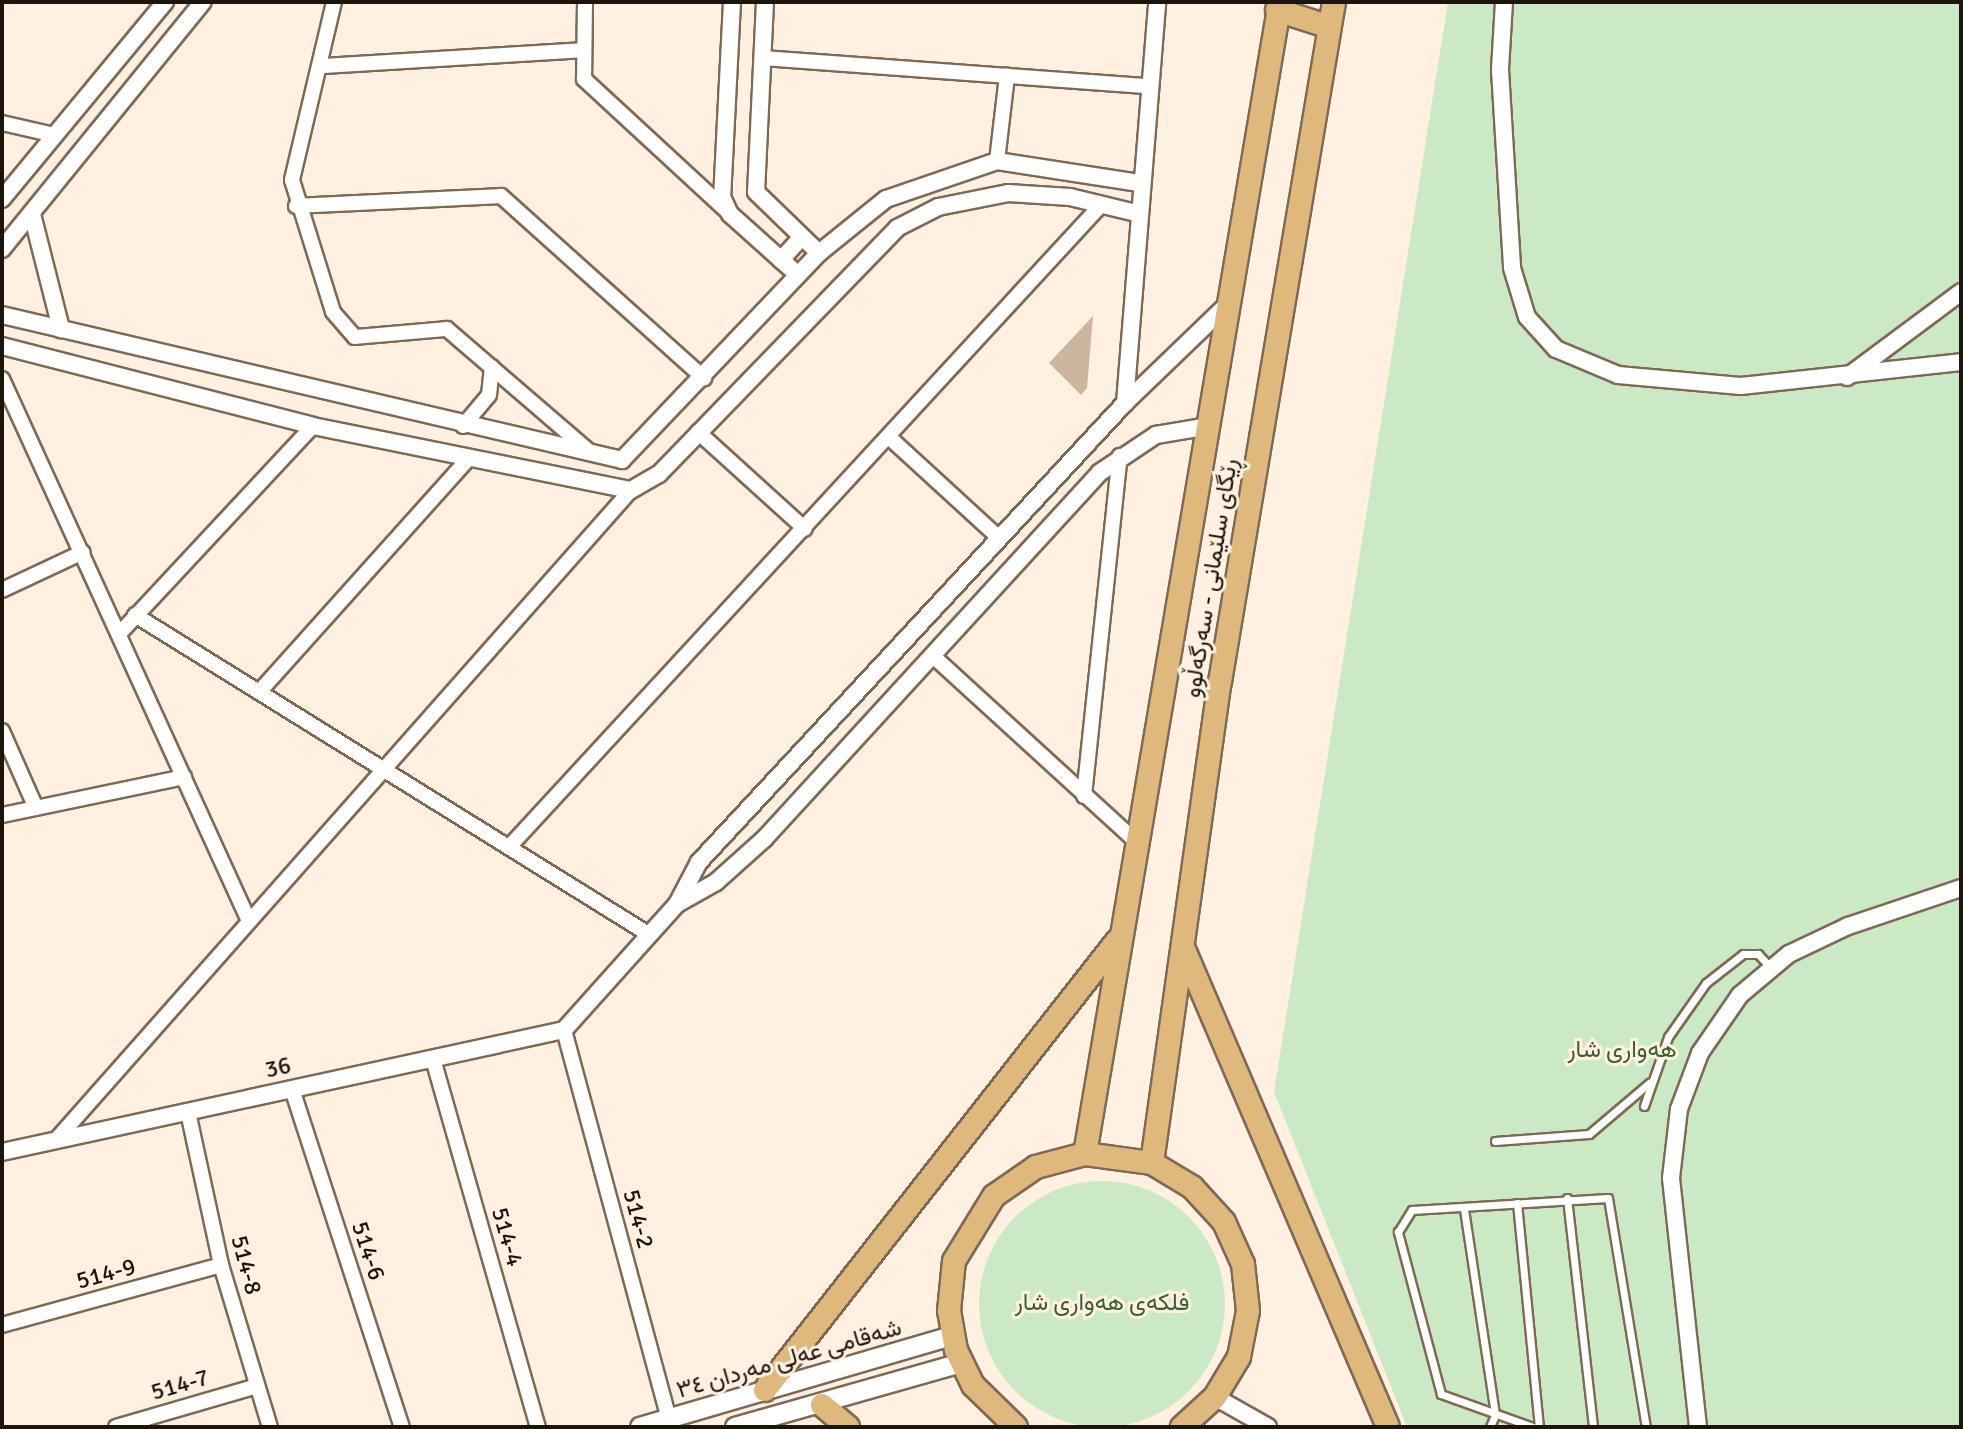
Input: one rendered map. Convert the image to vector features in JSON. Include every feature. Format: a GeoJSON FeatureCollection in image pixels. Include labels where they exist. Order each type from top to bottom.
{"type":"FeatureCollection","features":[{"type":"Feature","properties":{"kind":"main road","name":"ڕێگای سلێمانی - سەرگەڵوو"},"geometry":{"type":"LineString","coordinates":[[1152,1163],[1327,26],[1334,2]]}},
{"type":"Feature","properties":{"kind":"main road","name":"ڕێگای سلێمانی - سەرگەڵوو"},"geometry":{"type":"LineString","coordinates":[[1085,1154],[1118,940],[1209,426],[1278,6]]}},
{"type":"Feature","properties":{"kind":"main road"},"geometry":{"type":"LineString","coordinates":[[1278,6],[1327,26]]}},
{"type":"Feature","properties":{"kind":"main road"},"geometry":{"type":"LineString","coordinates":[[765,1390],[1118,940]]}},
{"type":"Feature","properties":{"kind":"main road"},"geometry":{"type":"LineString","coordinates":[[1183,947],[1388,1427]]}},
{"type":"Feature","properties":{"kind":"main road"},"geometry":{"type":"LineString","coordinates":[[1016,1427],[988,1404],[961,1363],[952,1336],[949,1285],[977,1215],[1036,1167],[1085,1154],[1152,1163],[1209,1203],[1243,1264],[1245,1334],[1215,1397],[1194,1425]]}},
{"type":"Feature","properties":{"kind":"main road","name":"شەقامی عەلی مەردان ٣٤"},"geometry":{"type":"LineString","coordinates":[[640,1427],[952,1336]]}},
{"type":"Feature","properties":{"kind":"main road"},"geometry":{"type":"LineString","coordinates":[[735,1427],[822,1405],[961,1363]]}},
{"type":"Feature","properties":{"kind":"main road"},"geometry":{"type":"LineString","coordinates":[[822,1405],[848,1427]]}},
{"type":"Feature","properties":{"kind":"street"},"geometry":{"type":"LineString","coordinates":[[2,199],[165,2]]}},
{"type":"Feature","properties":{"kind":"street"},"geometry":{"type":"LineString","coordinates":[[2,249],[203,2]]}},
{"type":"Feature","properties":{"kind":"street"},"geometry":{"type":"LineString","coordinates":[[334,2],[322,66],[292,180],[296,206],[344,329],[355,337],[447,329],[631,490]]}},
{"type":"Feature","properties":{"kind":"street"},"geometry":{"type":"LineString","coordinates":[[585,2],[584,79],[595,93],[798,275]]}},
{"type":"Feature","properties":{"kind":"street"},"geometry":{"type":"LineString","coordinates":[[730,214],[721,182],[732,2]]}},
{"type":"Feature","properties":{"kind":"street"},"geometry":{"type":"LineString","coordinates":[[765,2],[756,192],[819,253]]}},
{"type":"Feature","properties":{"kind":"street"},"geometry":{"type":"LineString","coordinates":[[1125,403],[1136,213],[1157,2]]}},
{"type":"Feature","properties":{"kind":"street"},"geometry":{"type":"LineString","coordinates":[[1504,2],[1500,70],[1509,238],[1515,286],[1535,330],[1578,362],[1636,378],[1741,386],[1845,379],[1961,362]]}},
{"type":"Feature","properties":{"kind":"street"},"geometry":{"type":"LineString","coordinates":[[322,66],[583,50]]}},
{"type":"Feature","properties":{"kind":"street"},"geometry":{"type":"LineString","coordinates":[[763,58],[1148,86]]}},
{"type":"Feature","properties":{"kind":"street"},"geometry":{"type":"LineString","coordinates":[[997,161],[1007,76]]}},
{"type":"Feature","properties":{"kind":"street"},"geometry":{"type":"LineString","coordinates":[[2,123],[55,135]]}},
{"type":"Feature","properties":{"kind":"street"},"geometry":{"type":"LineString","coordinates":[[2,315],[463,426],[622,460],[704,378],[819,253],[886,199],[997,161],[1105,175],[1139,183]]}},
{"type":"Feature","properties":{"kind":"street"},"geometry":{"type":"LineString","coordinates":[[509,847],[891,439],[1102,204],[1105,175]]}},
{"type":"Feature","properties":{"kind":"street"},"geometry":{"type":"LineString","coordinates":[[56,1140],[631,490],[659,474],[897,228],[975,196],[1040,194],[1136,213]]}},
{"type":"Feature","properties":{"kind":"street"},"geometry":{"type":"LineString","coordinates":[[296,206],[501,196],[704,378]]}},
{"type":"Feature","properties":{"kind":"street"},"geometry":{"type":"LineString","coordinates":[[32,214],[61,329]]}},
{"type":"Feature","properties":{"kind":"street"},"geometry":{"type":"LineString","coordinates":[[781,260],[802,237]]}},
{"type":"Feature","properties":{"kind":"street"},"geometry":{"type":"LineString","coordinates":[[1845,379],[1961,292]]}},
{"type":"Feature","properties":{"kind":"street"},"geometry":{"type":"LineString","coordinates":[[564,1030],[677,904],[699,862],[1125,403],[1229,303]]}},
{"type":"Feature","properties":{"kind":"street"},"geometry":{"type":"LineString","coordinates":[[2,346],[313,426],[631,490]]}},
{"type":"Feature","properties":{"kind":"street"},"geometry":{"type":"LineString","coordinates":[[463,426],[489,395],[492,367]]}},
{"type":"Feature","properties":{"kind":"street"},"geometry":{"type":"LineString","coordinates":[[2,379],[249,921]]}},
{"type":"Feature","properties":{"kind":"street"},"geometry":{"type":"LineString","coordinates":[[119,634],[313,426]]}},
{"type":"Feature","properties":{"kind":"street"},"geometry":{"type":"LineString","coordinates":[[677,904],[716,882],[765,838],[1120,456],[1168,431],[1209,426]]}},
{"type":"Feature","properties":{"kind":"street"},"geometry":{"type":"LineString","coordinates":[[698,432],[805,529]]}},
{"type":"Feature","properties":{"kind":"street"},"geometry":{"type":"LineString","coordinates":[[891,439],[998,537]]}},
{"type":"Feature","properties":{"kind":"street"},"geometry":{"type":"LineString","coordinates":[[1084,796],[1120,456]]}},
{"type":"Feature","properties":{"kind":"street"},"geometry":{"type":"LineString","coordinates":[[260,691],[468,459]]}},
{"type":"Feature","properties":{"kind":"street"},"geometry":{"type":"LineString","coordinates":[[2,590],[83,552]]}},
{"type":"Feature","properties":{"kind":"street"},"geometry":{"type":"LineString","coordinates":[[135,615],[650,935]]}},
{"type":"Feature","properties":{"kind":"street"},"geometry":{"type":"LineString","coordinates":[[933,656],[1137,842]]}},
{"type":"Feature","properties":{"kind":"street"},"geometry":{"type":"LineString","coordinates":[[2,731],[36,808]]}},
{"type":"Feature","properties":{"kind":"street"},"geometry":{"type":"LineString","coordinates":[[2,815],[184,777]]}},
{"type":"Feature","properties":{"kind":"street"},"geometry":{"type":"LineString","coordinates":[[1698,1427],[1673,1145],[1684,1092],[1709,1036],[1770,967],[1828,934],[1961,888]]}},
{"type":"Feature","properties":{"kind":"street","name":"36"},"geometry":{"type":"LineString","coordinates":[[2,1152],[564,1030]]}},
{"type":"Feature","properties":{"kind":"street","name":"514-2"},"geometry":{"type":"LineString","coordinates":[[564,1030],[669,1419]]}},
{"type":"Feature","properties":{"kind":"street","name":"514-4"},"geometry":{"type":"LineString","coordinates":[[433,1059],[538,1427]]}},
{"type":"Feature","properties":{"kind":"street","name":"514-6"},"geometry":{"type":"LineString","coordinates":[[292,1089],[402,1427]]}},
{"type":"Feature","properties":{"kind":"street","name":"514-8"},"geometry":{"type":"LineString","coordinates":[[188,1112],[221,1265],[270,1427]]}},
{"type":"Feature","properties":{"kind":"street","name":"514-9"},"geometry":{"type":"LineString","coordinates":[[2,1325],[221,1265]]}},
{"type":"Feature","properties":{"kind":"street","name":"514-7"},"geometry":{"type":"LineString","coordinates":[[116,1427],[257,1386]]}},
{"type":"Feature","properties":{"kind":"street"},"geometry":{"type":"LineString","coordinates":[[1215,1397],[1268,1427]]}},
{"type":"Feature","properties":{"kind":"lane"},"geometry":{"type":"LineString","coordinates":[[1644,1106],[1650,1082],[1678,1020],[1716,973],[1746,954],[1770,967]]}},
{"type":"Feature","properties":{"kind":"lane"},"geometry":{"type":"LineString","coordinates":[[1495,1141],[1589,1134],[1650,1082]]}},
{"type":"Feature","properties":{"kind":"lane"},"geometry":{"type":"LineString","coordinates":[[1517,1203],[1536,1427],[1441,1394],[1398,1232],[1412,1210],[1464,1209],[1517,1203],[1567,1198],[1599,1194],[1614,1208],[1646,1427]]}},
{"type":"Feature","properties":{"kind":"lane"},"geometry":{"type":"LineString","coordinates":[[1567,1198],[1593,1427]]}},
{"type":"Feature","properties":{"kind":"lane"},"geometry":{"type":"LineString","coordinates":[[1464,1209],[1495,1415],[1490,1427]]}},
{"type":"Feature","properties":{"kind":"green space","name":"هەواری شار"},"geometry":{"type":"Polygon","coordinates":[[[1448,2],[1961,2],[1961,1427],[1407,1427],[1274,1092],[1448,2]]]}},
{"type":"Feature","properties":{"kind":"green space","name":"فلکەی هەواری شار"},"geometry":{"type":"Polygon","coordinates":[[[1102,1181],[1126,1183],[1149,1190],[1189,1217],[1216,1257],[1223,1280],[1223,1328],[1216,1351],[1189,1391],[1149,1418],[1126,1425],[1102,1427],[1078,1425],[1055,1418],[1015,1391],[988,1351],[981,1328],[979,1304],[981,1280],[988,1257],[1015,1217],[1055,1190],[1078,1183],[1102,1181]]]}},
{"type":"Feature","properties":{"kind":"building"},"geometry":{"type":"Polygon","coordinates":[[[1093,316],[1087,388],[1081,395],[1049,363],[1093,316]]]}}]}
